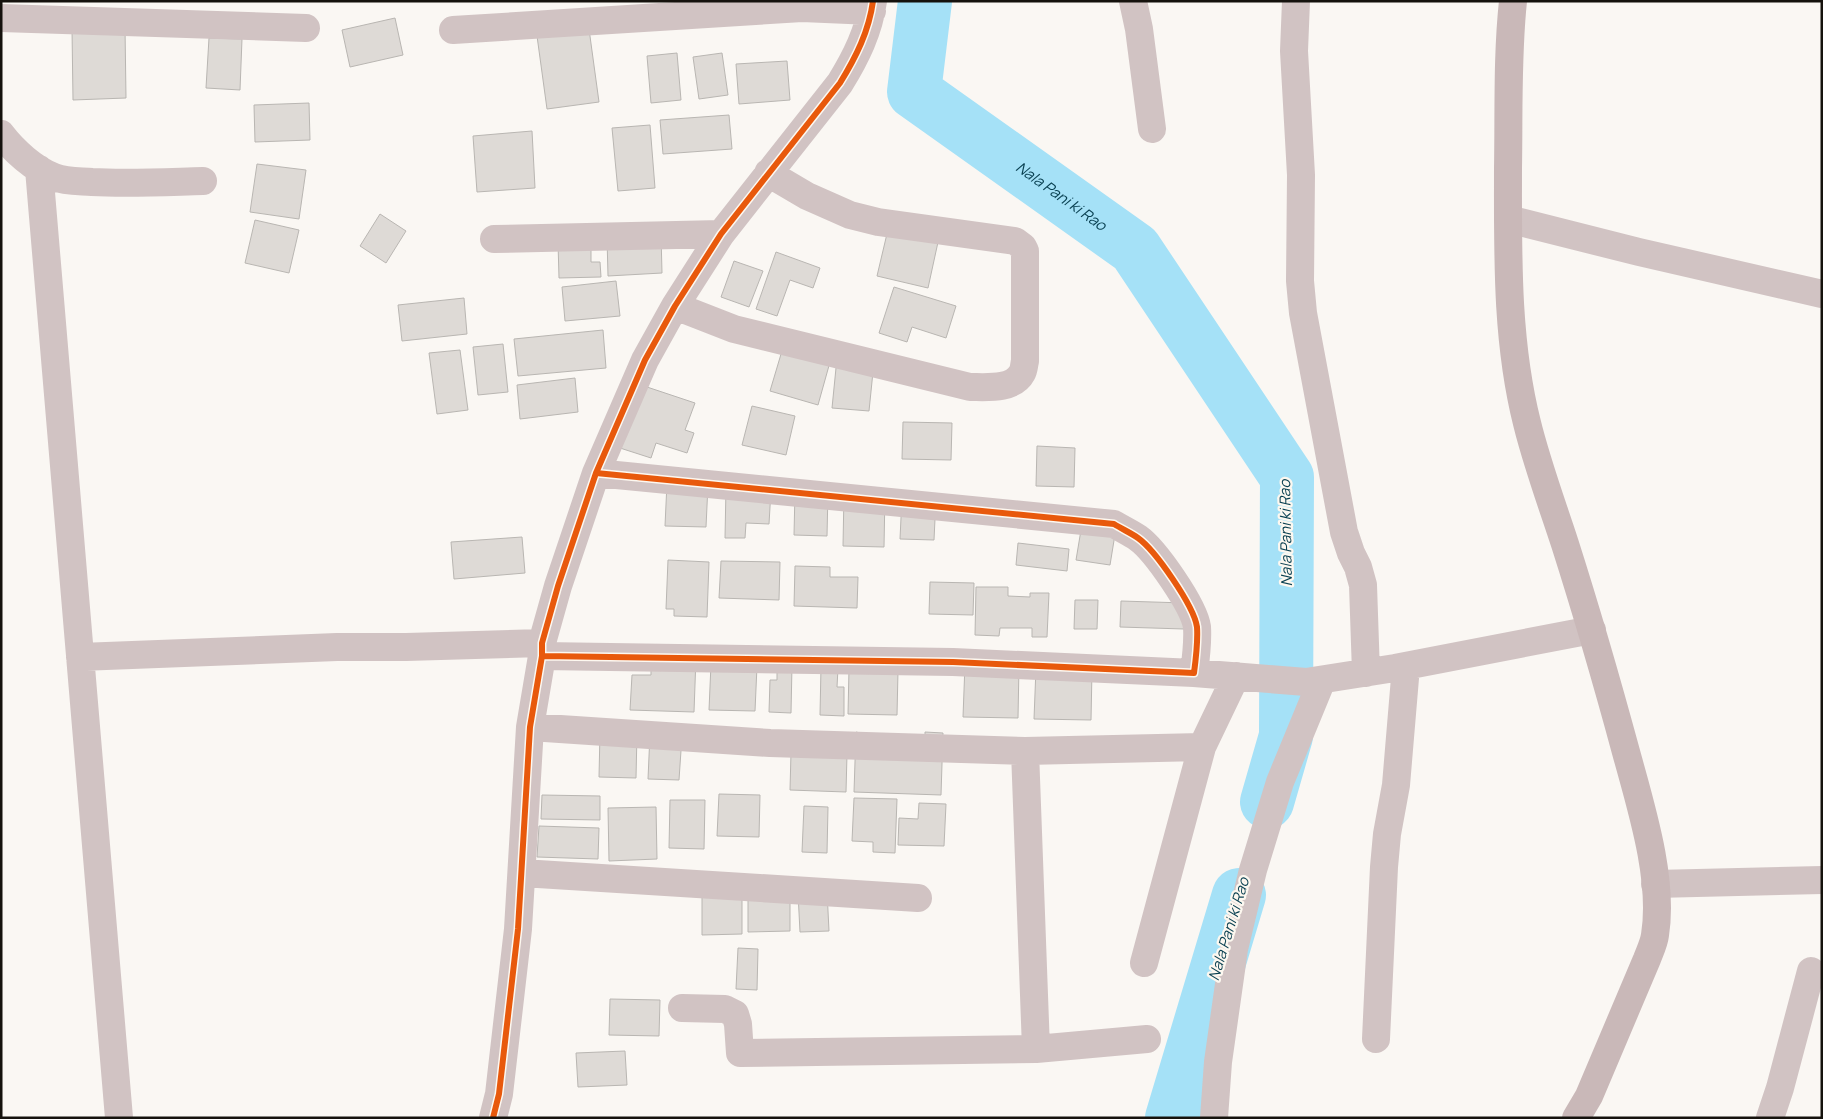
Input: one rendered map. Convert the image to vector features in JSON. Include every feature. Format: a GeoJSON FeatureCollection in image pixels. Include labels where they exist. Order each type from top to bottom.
{"type":"FeatureCollection","features":[{"type":"Feature","properties":{"kind":"street"},"geometry":{"type":"LineString","coordinates":[[1132,1],[1139,29],[1152,128]]}},
{"type":"Feature","properties":{"kind":"street"},"geometry":{"type":"LineString","coordinates":[[1296,1],[1294,52],[1301,175],[1300,281],[1303,313],[1344,532],[1363,584],[1366,673]]}},
{"type":"Feature","properties":{"kind":"street"},"geometry":{"type":"LineString","coordinates":[[1513,1],[1509,39],[1508,219],[1510,306],[1517,372],[1527,422],[1592,630],[1647,832],[1657,912],[1655,937],[1648,959],[1589,1096],[1576,1118]]}},
{"type":"Feature","properties":{"kind":"street"},"geometry":{"type":"LineString","coordinates":[[453,30],[802,8],[872,6],[855,58],[840,83],[721,234],[675,306],[645,360],[596,473],[558,586],[542,650],[530,727],[518,929],[500,1085],[493,1118]]}},
{"type":"Feature","properties":{"kind":"street"},"geometry":{"type":"LineString","coordinates":[[1,18],[306,28]]}},
{"type":"Feature","properties":{"kind":"street"},"geometry":{"type":"LineString","coordinates":[[1,134],[8,143],[39,169],[55,178],[72,181],[112,183],[203,181]]}},
{"type":"Feature","properties":{"kind":"street"},"geometry":{"type":"LineString","coordinates":[[39,169],[119,1118]]}},
{"type":"Feature","properties":{"kind":"street"},"geometry":{"type":"LineString","coordinates":[[675,306],[734,329],[970,387],[995,387],[1017,379],[1022,373],[1025,361],[1025,251],[1019,243],[878,222],[850,215],[806,196],[768,173]]}},
{"type":"Feature","properties":{"kind":"street"},"geometry":{"type":"LineString","coordinates":[[1508,219],[1639,252],[1822,294]]}},
{"type":"Feature","properties":{"kind":"street"},"geometry":{"type":"LineString","coordinates":[[494,239],[721,234]]}},
{"type":"Feature","properties":{"kind":"street"},"geometry":{"type":"LineString","coordinates":[[596,473],[1114,524],[1138,538],[1156,557],[1184,596],[1196,625],[1197,646],[1194,673]]}},
{"type":"Feature","properties":{"kind":"street"},"geometry":{"type":"LineString","coordinates":[[80,657],[337,647],[542,650],[953,662],[1194,673],[1314,681],[1406,666],[1592,630]]}},
{"type":"Feature","properties":{"kind":"street"},"geometry":{"type":"LineString","coordinates":[[1376,1039],[1384,859],[1396,785],[1406,666]]}},
{"type":"Feature","properties":{"kind":"street"},"geometry":{"type":"LineString","coordinates":[[1144,963],[1202,747],[1240,676]]}},
{"type":"Feature","properties":{"kind":"street"},"geometry":{"type":"LineString","coordinates":[[1214,1118],[1218,1062],[1234,949],[1253,870],[1314,681]]}},
{"type":"Feature","properties":{"kind":"street"},"geometry":{"type":"LineString","coordinates":[[530,727],[770,743],[1025,751],[1202,747]]}},
{"type":"Feature","properties":{"kind":"street"},"geometry":{"type":"LineString","coordinates":[[1025,751],[1036,1049]]}},
{"type":"Feature","properties":{"kind":"street"},"geometry":{"type":"LineString","coordinates":[[522,872],[918,898]]}},
{"type":"Feature","properties":{"kind":"street"},"geometry":{"type":"LineString","coordinates":[[1655,884],[1822,880]]}},
{"type":"Feature","properties":{"kind":"street"},"geometry":{"type":"LineString","coordinates":[[1770,1118],[1780,1088],[1811,971]]}},
{"type":"Feature","properties":{"kind":"street"},"geometry":{"type":"LineString","coordinates":[[682,1008],[725,1009],[735,1014],[738,1024],[740,1053],[1036,1049],[1147,1039]]}},
{"type":"Feature","properties":{"kind":"building"},"geometry":{"type":"Polygon","coordinates":[[[395,18],[403,55],[350,67],[342,30],[395,18]]]}},
{"type":"Feature","properties":{"kind":"building"},"geometry":{"type":"Polygon","coordinates":[[[125,28],[126,98],[73,100],[72,29],[125,28]]]}},
{"type":"Feature","properties":{"kind":"building"},"geometry":{"type":"Polygon","coordinates":[[[589,29],[599,102],[547,109],[537,36],[589,29]]]}},
{"type":"Feature","properties":{"kind":"building"},"geometry":{"type":"Polygon","coordinates":[[[209,38],[242,39],[240,90],[206,88],[209,38]]]}},
{"type":"Feature","properties":{"kind":"building"},"geometry":{"type":"Polygon","coordinates":[[[677,53],[681,100],[651,103],[647,56],[677,53]]]}},
{"type":"Feature","properties":{"kind":"building"},"geometry":{"type":"Polygon","coordinates":[[[722,53],[728,95],[699,99],[693,57],[722,53]]]}},
{"type":"Feature","properties":{"kind":"building"},"geometry":{"type":"Polygon","coordinates":[[[787,61],[790,100],[739,104],[736,64],[787,61]]]}},
{"type":"Feature","properties":{"kind":"building"},"geometry":{"type":"Polygon","coordinates":[[[309,103],[310,140],[255,142],[254,105],[309,103]]]}},
{"type":"Feature","properties":{"kind":"building"},"geometry":{"type":"Polygon","coordinates":[[[729,115],[732,149],[663,154],[660,120],[729,115]]]}},
{"type":"Feature","properties":{"kind":"building"},"geometry":{"type":"Polygon","coordinates":[[[650,125],[655,188],[618,191],[612,128],[650,125]]]}},
{"type":"Feature","properties":{"kind":"building"},"geometry":{"type":"Polygon","coordinates":[[[532,131],[535,188],[477,192],[473,136],[532,131]]]}},
{"type":"Feature","properties":{"kind":"building"},"geometry":{"type":"Polygon","coordinates":[[[257,164],[306,170],[299,219],[250,212],[257,164]]]}},
{"type":"Feature","properties":{"kind":"building"},"geometry":{"type":"Polygon","coordinates":[[[380,214],[406,231],[386,263],[360,246],[380,214]]]}},
{"type":"Feature","properties":{"kind":"building"},"geometry":{"type":"Polygon","coordinates":[[[255,220],[299,230],[289,273],[245,263],[255,220]]]}},
{"type":"Feature","properties":{"kind":"building"},"geometry":{"type":"Polygon","coordinates":[[[890,221],[940,233],[928,288],[877,276],[890,221]]]}},
{"type":"Feature","properties":{"kind":"building"},"geometry":{"type":"Polygon","coordinates":[[[661,234],[662,273],[608,276],[607,237],[661,234]]]}},
{"type":"Feature","properties":{"kind":"building"},"geometry":{"type":"Polygon","coordinates":[[[591,241],[591,262],[600,262],[601,277],[559,278],[558,242],[591,241]]]}},
{"type":"Feature","properties":{"kind":"building"},"geometry":{"type":"Polygon","coordinates":[[[776,252],[820,268],[813,288],[790,280],[777,316],[756,309],[776,252]]]}},
{"type":"Feature","properties":{"kind":"building"},"geometry":{"type":"Polygon","coordinates":[[[734,261],[763,271],[749,307],[721,297],[734,261]]]}},
{"type":"Feature","properties":{"kind":"building"},"geometry":{"type":"Polygon","coordinates":[[[616,281],[620,316],[565,321],[562,287],[616,281]]]}},
{"type":"Feature","properties":{"kind":"building"},"geometry":{"type":"Polygon","coordinates":[[[894,287],[956,306],[946,338],[912,327],[907,342],[879,333],[894,287]]]}},
{"type":"Feature","properties":{"kind":"building"},"geometry":{"type":"Polygon","coordinates":[[[464,298],[467,334],[402,341],[398,305],[464,298]]]}},
{"type":"Feature","properties":{"kind":"building"},"geometry":{"type":"Polygon","coordinates":[[[603,330],[606,368],[518,376],[514,339],[603,330]]]}},
{"type":"Feature","properties":{"kind":"building"},"geometry":{"type":"Polygon","coordinates":[[[787,334],[830,362],[818,405],[770,391],[787,334]]]}},
{"type":"Feature","properties":{"kind":"building"},"geometry":{"type":"Polygon","coordinates":[[[503,344],[508,392],[478,395],[473,347],[503,344]]]}},
{"type":"Feature","properties":{"kind":"building"},"geometry":{"type":"Polygon","coordinates":[[[460,350],[468,410],[437,414],[429,353],[460,350]]]}},
{"type":"Feature","properties":{"kind":"building"},"geometry":{"type":"Polygon","coordinates":[[[837,358],[874,362],[869,411],[832,408],[837,358]]]}},
{"type":"Feature","properties":{"kind":"building"},"geometry":{"type":"Polygon","coordinates":[[[575,378],[578,412],[520,419],[517,385],[575,378]]]}},
{"type":"Feature","properties":{"kind":"building"},"geometry":{"type":"Polygon","coordinates":[[[641,385],[695,403],[685,430],[694,433],[687,453],[656,443],[651,458],[620,448],[641,385]]]}},
{"type":"Feature","properties":{"kind":"building"},"geometry":{"type":"Polygon","coordinates":[[[752,406],[795,416],[786,455],[742,445],[752,406]]]}},
{"type":"Feature","properties":{"kind":"building"},"geometry":{"type":"Polygon","coordinates":[[[903,422],[952,423],[951,460],[902,459],[903,422]]]}},
{"type":"Feature","properties":{"kind":"building"},"geometry":{"type":"Polygon","coordinates":[[[1037,446],[1075,448],[1074,487],[1036,486],[1037,446]]]}},
{"type":"Feature","properties":{"kind":"building"},"geometry":{"type":"Polygon","coordinates":[[[667,483],[708,485],[706,527],[665,526],[667,483]]]}},
{"type":"Feature","properties":{"kind":"building"},"geometry":{"type":"Polygon","coordinates":[[[726,488],[771,490],[769,524],[746,523],[745,538],[725,538],[726,488]]]}},
{"type":"Feature","properties":{"kind":"building"},"geometry":{"type":"Polygon","coordinates":[[[795,492],[828,492],[827,536],[794,535],[795,492]]]}},
{"type":"Feature","properties":{"kind":"building"},"geometry":{"type":"Polygon","coordinates":[[[844,493],[885,494],[884,547],[843,546],[844,493]]]}},
{"type":"Feature","properties":{"kind":"building"},"geometry":{"type":"Polygon","coordinates":[[[902,497],[936,498],[934,540],[900,539],[902,497]]]}},
{"type":"Feature","properties":{"kind":"building"},"geometry":{"type":"Polygon","coordinates":[[[1118,516],[1110,565],[1076,560],[1082,524],[1118,516]]]}},
{"type":"Feature","properties":{"kind":"building"},"geometry":{"type":"Polygon","coordinates":[[[522,537],[525,573],[454,579],[451,542],[522,537]]]}},
{"type":"Feature","properties":{"kind":"building"},"geometry":{"type":"Polygon","coordinates":[[[1018,543],[1069,549],[1067,571],[1016,565],[1018,543]]]}},
{"type":"Feature","properties":{"kind":"building"},"geometry":{"type":"Polygon","coordinates":[[[668,560],[709,562],[707,617],[674,616],[674,609],[666,609],[668,560]]]}},
{"type":"Feature","properties":{"kind":"building"},"geometry":{"type":"Polygon","coordinates":[[[721,561],[780,562],[779,600],[719,598],[721,561]]]}},
{"type":"Feature","properties":{"kind":"building"},"geometry":{"type":"Polygon","coordinates":[[[795,566],[830,567],[830,577],[858,577],[857,608],[794,606],[795,566]]]}},
{"type":"Feature","properties":{"kind":"building"},"geometry":{"type":"Polygon","coordinates":[[[930,582],[974,583],[973,615],[929,614],[930,582]]]}},
{"type":"Feature","properties":{"kind":"building"},"geometry":{"type":"Polygon","coordinates":[[[976,587],[1008,587],[1008,596],[1030,597],[1030,593],[1049,593],[1047,637],[1032,637],[1032,628],[1000,628],[999,636],[975,635],[976,587]]]}},
{"type":"Feature","properties":{"kind":"building"},"geometry":{"type":"Polygon","coordinates":[[[1075,600],[1098,600],[1097,629],[1074,629],[1075,600]]]}},
{"type":"Feature","properties":{"kind":"building"},"geometry":{"type":"Polygon","coordinates":[[[1121,601],[1185,603],[1184,629],[1120,627],[1121,601]]]}},
{"type":"Feature","properties":{"kind":"building"},"geometry":{"type":"Polygon","coordinates":[[[651,655],[696,657],[694,712],[630,710],[632,675],[651,675],[651,655]]]}},
{"type":"Feature","properties":{"kind":"building"},"geometry":{"type":"Polygon","coordinates":[[[711,664],[757,666],[755,711],[709,710],[711,664]]]}},
{"type":"Feature","properties":{"kind":"building"},"geometry":{"type":"Polygon","coordinates":[[[777,664],[792,665],[791,713],[769,712],[770,680],[777,680],[777,664]]]}},
{"type":"Feature","properties":{"kind":"building"},"geometry":{"type":"Polygon","coordinates":[[[965,664],[1019,665],[1018,718],[963,717],[965,664]]]}},
{"type":"Feature","properties":{"kind":"building"},"geometry":{"type":"Polygon","coordinates":[[[821,667],[838,668],[837,687],[844,687],[844,716],[820,715],[821,667]]]}},
{"type":"Feature","properties":{"kind":"building"},"geometry":{"type":"Polygon","coordinates":[[[1036,668],[1092,670],[1091,720],[1034,719],[1036,668]]]}},
{"type":"Feature","properties":{"kind":"building"},"geometry":{"type":"Polygon","coordinates":[[[849,669],[898,671],[897,715],[848,714],[849,669]]]}},
{"type":"Feature","properties":{"kind":"building"},"geometry":{"type":"Polygon","coordinates":[[[856,732],[925,748],[925,732],[943,733],[941,795],[854,792],[856,732]]]}},
{"type":"Feature","properties":{"kind":"building"},"geometry":{"type":"Polygon","coordinates":[[[600,733],[637,733],[636,778],[599,777],[600,733]]]}},
{"type":"Feature","properties":{"kind":"building"},"geometry":{"type":"Polygon","coordinates":[[[650,734],[682,736],[679,780],[648,779],[650,734]]]}},
{"type":"Feature","properties":{"kind":"building"},"geometry":{"type":"Polygon","coordinates":[[[791,753],[847,754],[846,792],[790,790],[791,753]]]}},
{"type":"Feature","properties":{"kind":"building"},"geometry":{"type":"Polygon","coordinates":[[[719,794],[760,795],[759,837],[717,836],[719,794]]]}},
{"type":"Feature","properties":{"kind":"building"},"geometry":{"type":"Polygon","coordinates":[[[542,795],[600,796],[600,820],[541,819],[542,795]]]}},
{"type":"Feature","properties":{"kind":"building"},"geometry":{"type":"Polygon","coordinates":[[[854,798],[897,799],[895,853],[873,852],[873,842],[852,841],[854,798]]]}},
{"type":"Feature","properties":{"kind":"building"},"geometry":{"type":"Polygon","coordinates":[[[670,800],[705,800],[704,849],[669,848],[670,800]]]}},
{"type":"Feature","properties":{"kind":"building"},"geometry":{"type":"Polygon","coordinates":[[[919,803],[946,804],[944,846],[898,845],[899,818],[918,819],[919,803]]]}},
{"type":"Feature","properties":{"kind":"building"},"geometry":{"type":"Polygon","coordinates":[[[804,806],[828,807],[827,853],[802,852],[804,806]]]}},
{"type":"Feature","properties":{"kind":"building"},"geometry":{"type":"Polygon","coordinates":[[[656,807],[657,859],[609,861],[608,808],[656,807]]]}},
{"type":"Feature","properties":{"kind":"building"},"geometry":{"type":"Polygon","coordinates":[[[539,826],[599,828],[598,859],[537,857],[539,826]]]}},
{"type":"Feature","properties":{"kind":"building"},"geometry":{"type":"Polygon","coordinates":[[[742,891],[742,934],[702,935],[702,892],[742,891]]]}},
{"type":"Feature","properties":{"kind":"building"},"geometry":{"type":"Polygon","coordinates":[[[827,891],[829,931],[800,932],[798,893],[827,891]]]}},
{"type":"Feature","properties":{"kind":"building"},"geometry":{"type":"Polygon","coordinates":[[[748,892],[790,892],[790,931],[748,932],[748,892]]]}},
{"type":"Feature","properties":{"kind":"building"},"geometry":{"type":"Polygon","coordinates":[[[738,948],[758,949],[757,990],[736,989],[738,948]]]}},
{"type":"Feature","properties":{"kind":"building"},"geometry":{"type":"Polygon","coordinates":[[[610,999],[660,1000],[659,1036],[609,1035],[610,999]]]}},
{"type":"Feature","properties":{"kind":"building"},"geometry":{"type":"Polygon","coordinates":[[[625,1051],[627,1085],[578,1087],[576,1053],[625,1051]]]}},
{"type":"Feature","properties":{"kind":"waterway","name":"Nala Pani ki Rao"},"geometry":{"type":"LineString","coordinates":[[925,1],[914,92],[1135,249],[1287,477],[1286,736],[1267,802]]}},
{"type":"Feature","properties":{"kind":"waterway","name":"Nala Pani ki Rao"},"geometry":{"type":"LineString","coordinates":[[1172,1118],[1239,895]]}},
{"type":"Feature","properties":{"kind":"cycle path"},"geometry":{"type":"LineString","coordinates":[[493,1118],[499,1094],[518,929],[530,727],[542,656],[542,643],[558,586],[596,473],[645,360],[675,306],[721,234],[840,83],[861,44],[873,1]]}},
{"type":"Feature","properties":{"kind":"cycle path"},"geometry":{"type":"LineString","coordinates":[[542,656],[953,662],[1194,673],[1197,627],[1189,606],[1173,579],[1145,544],[1114,524],[596,473]]}}]}
